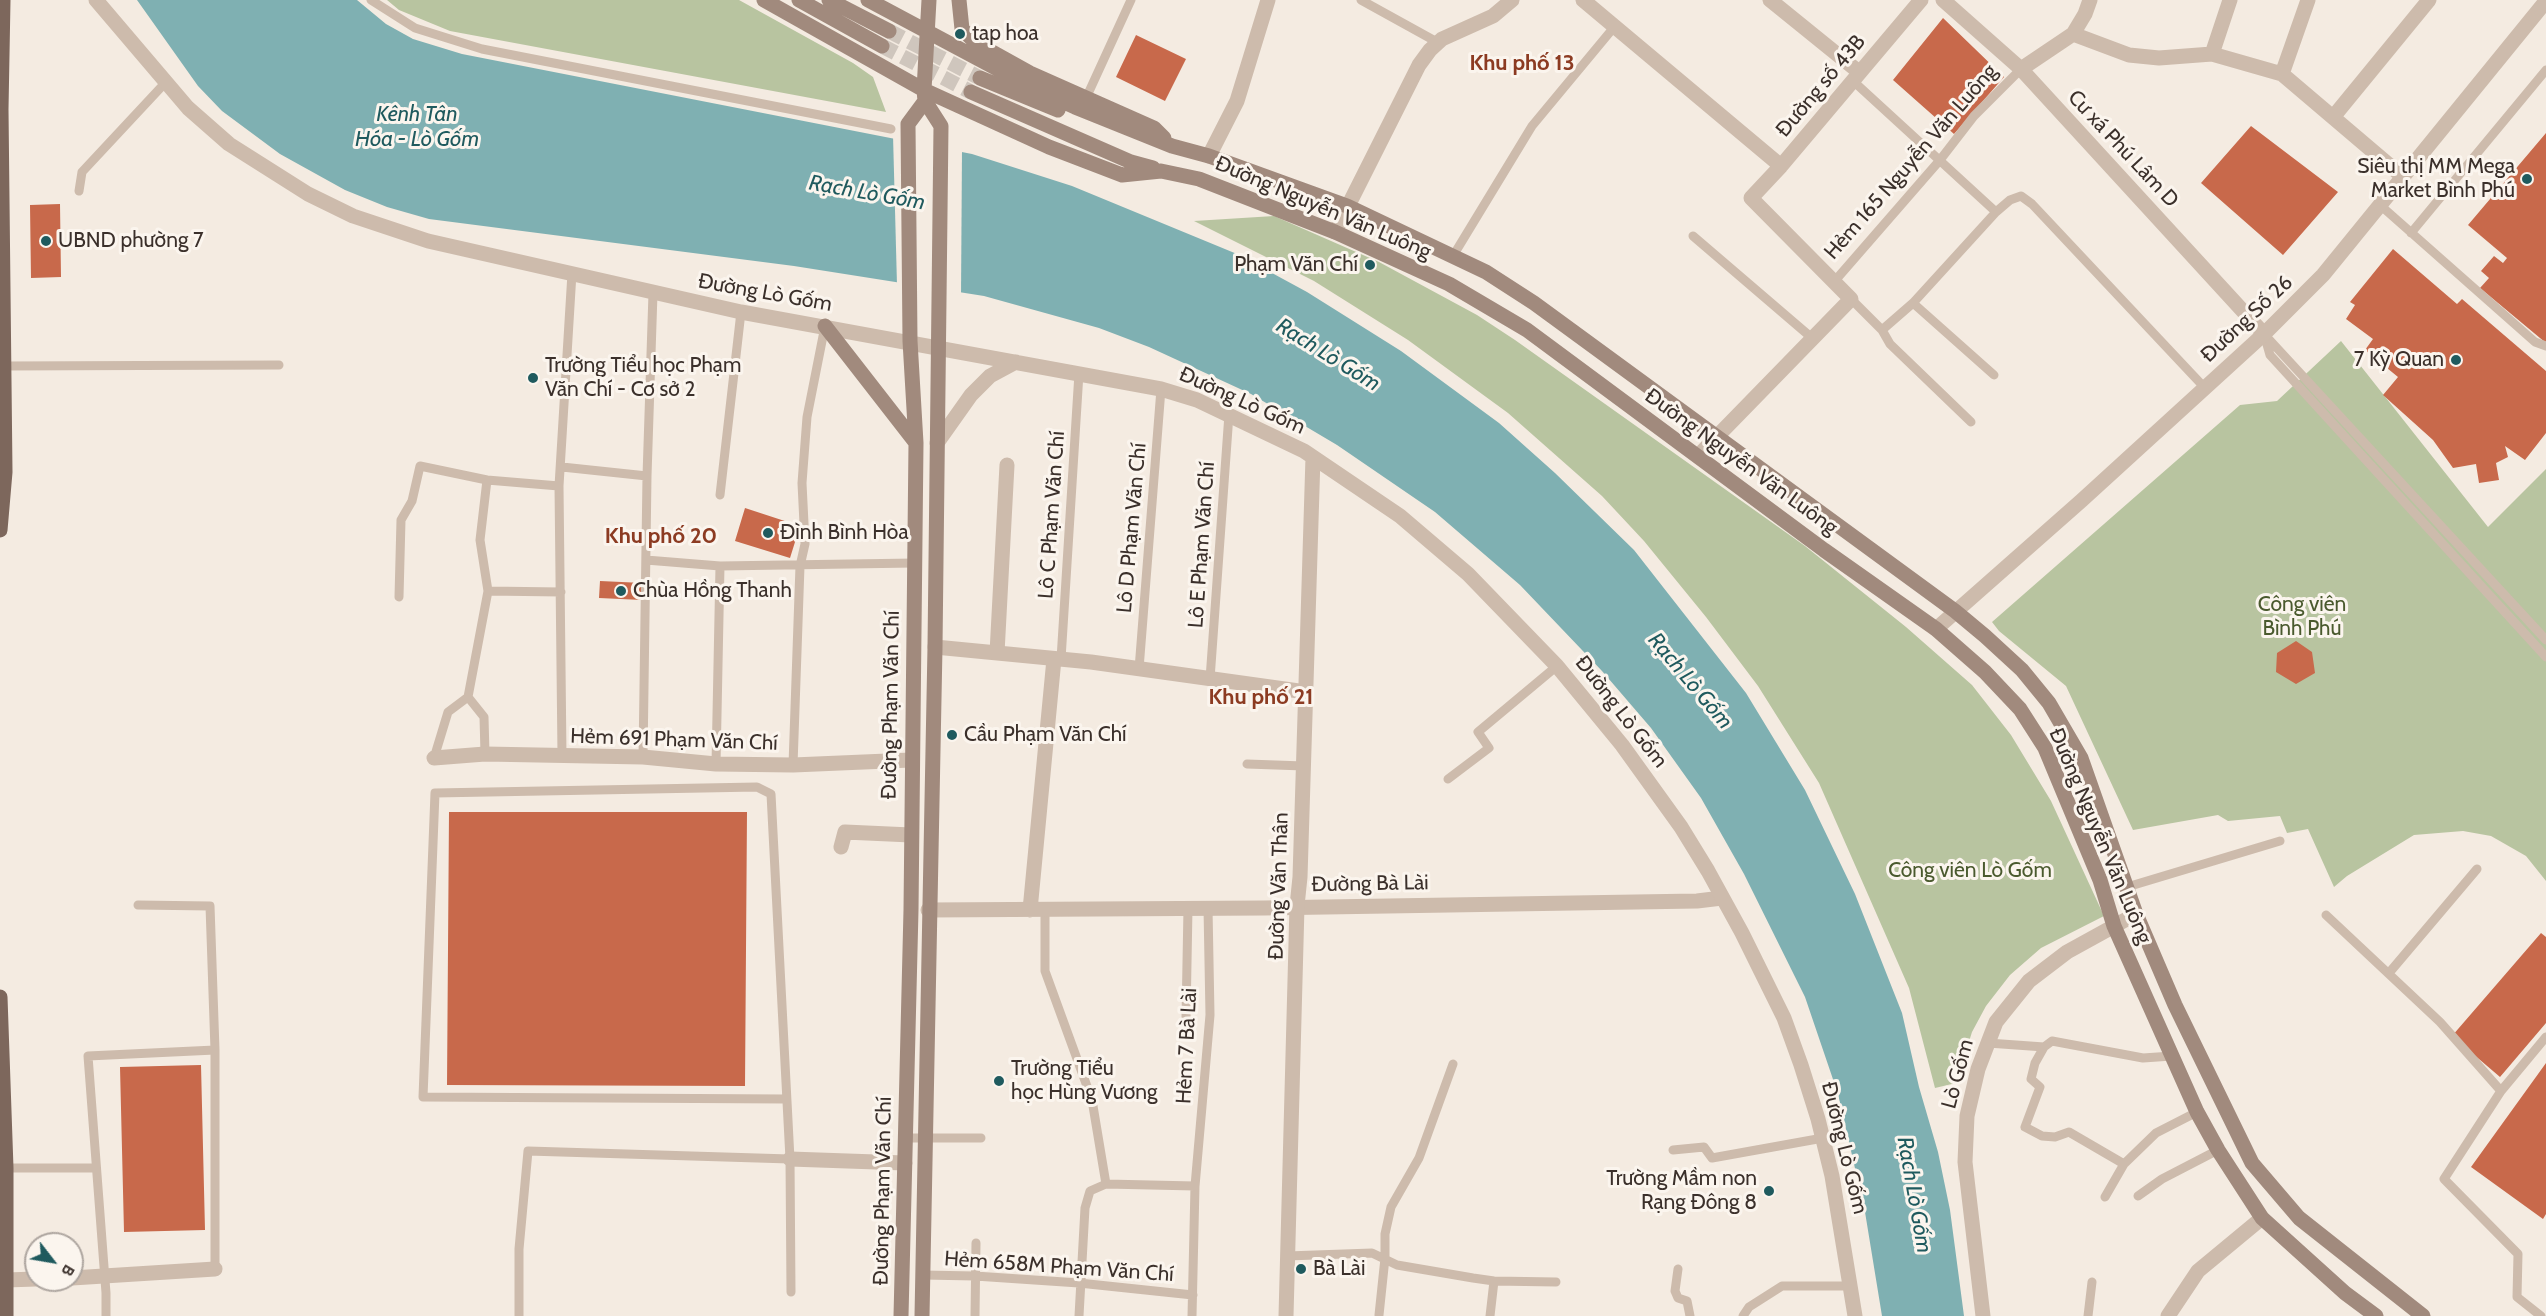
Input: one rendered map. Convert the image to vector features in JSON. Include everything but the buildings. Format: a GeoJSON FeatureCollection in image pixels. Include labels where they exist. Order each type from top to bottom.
{"type":"FeatureCollection","features":[{"type":"Feature","properties":{"kind":"main road"},"geometry":{"type":"LineString","coordinates":[[0,530],[5,472],[1,109],[3,0]]}},
{"type":"Feature","properties":{"kind":"main road","name":"Đường Nguyễn Văn Luông"},"geometry":{"type":"LineString","coordinates":[[764,0],[924,96],[1122,175],[1161,171],[1199,179],[1335,232],[1449,284],[1527,330],[1936,629],[1985,672],[2020,709],[2045,748],[2100,880],[2114,926],[2197,1112],[2217,1150],[2262,1218],[2345,1293],[2376,1316]]}},
{"type":"Feature","properties":{"kind":"main road"},"geometry":{"type":"LineString","coordinates":[[799,0],[882,46]]}},
{"type":"Feature","properties":{"kind":"main road"},"geometry":{"type":"LineString","coordinates":[[829,0],[889,31]]}},
{"type":"Feature","properties":{"kind":"main road","name":"Đường Nguyễn Văn Luông"},"geometry":{"type":"LineString","coordinates":[[867,0],[1033,88],[1172,146],[1209,156],[1347,206],[1486,272],[1534,303],[1955,611],[2022,670],[2049,703],[2080,758],[2136,914],[2175,1005],[2252,1162],[2299,1218],[2423,1316]]}},
{"type":"Feature","properties":{"kind":"main road"},"geometry":{"type":"LineString","coordinates":[[924,96],[929,0]]}},
{"type":"Feature","properties":{"kind":"main road"},"geometry":{"type":"LineString","coordinates":[[959,0],[962,29],[976,43],[1030,73],[1154,128],[1172,146]]}},
{"type":"Feature","properties":{"kind":"main road"},"geometry":{"type":"LineString","coordinates":[[980,78],[1143,142],[1172,146]]}},
{"type":"Feature","properties":{"kind":"main road"},"geometry":{"type":"LineString","coordinates":[[971,92],[1131,162],[1161,171]]}},
{"type":"Feature","properties":{"kind":"main road","name":"Đường Phạm Văn Chí"},"geometry":{"type":"LineString","coordinates":[[901,1316],[910,910],[916,443],[909,312],[908,124],[924,96]]}},
{"type":"Feature","properties":{"kind":"main road","name":"Đường Phạm Văn Chí"},"geometry":{"type":"LineString","coordinates":[[922,1316],[928,910],[935,647],[941,126],[924,96]]}},
{"type":"Feature","properties":{"kind":"main road"},"geometry":{"type":"LineString","coordinates":[[825,326],[916,443]]}},
{"type":"Feature","properties":{"kind":"main road"},"geometry":{"type":"LineString","coordinates":[[0,997],[6,1168],[6,1316]]}},
{"type":"Feature","properties":{"kind":"street","name":"Đường Lò Gốm"},"geometry":{"type":"LineString","coordinates":[[96,0],[188,108],[230,144],[298,188],[353,216],[429,241],[741,312],[910,341],[1161,389],[1197,400],[1229,414],[1314,457],[1377,499],[1429,539],[1508,613],[1557,666],[1622,745],[1681,827],[1742,933],[1784,1018],[1802,1065],[1832,1176],[1856,1316]]}},
{"type":"Feature","properties":{"kind":"street"},"geometry":{"type":"LineString","coordinates":[[1209,156],[1237,101],[1268,0]]}},
{"type":"Feature","properties":{"kind":"street"},"geometry":{"type":"LineString","coordinates":[[1335,232],[1419,65],[1437,42],[1493,15],[1512,0]]}},
{"type":"Feature","properties":{"kind":"street"},"geometry":{"type":"LineString","coordinates":[[1583,0],[1781,166]]}},
{"type":"Feature","properties":{"kind":"street"},"geometry":{"type":"LineString","coordinates":[[1770,0],[1856,76]]}},
{"type":"Feature","properties":{"kind":"street","name":"Đường số 43B"},"geometry":{"type":"LineString","coordinates":[[1751,198],[1781,166],[1921,0]]}},
{"type":"Feature","properties":{"kind":"street","name":"Cư xá Phú Lâm D"},"geometry":{"type":"LineString","coordinates":[[1943,0],[2021,69],[2264,334]]}},
{"type":"Feature","properties":{"kind":"street"},"geometry":{"type":"LineString","coordinates":[[2021,69],[2073,33],[2085,14],[2090,0]]}},
{"type":"Feature","properties":{"kind":"street"},"geometry":{"type":"LineString","coordinates":[[2212,54],[2230,0]]}},
{"type":"Feature","properties":{"kind":"street"},"geometry":{"type":"LineString","coordinates":[[2282,74],[2308,0]]}},
{"type":"Feature","properties":{"kind":"street"},"geometry":{"type":"LineString","coordinates":[[2334,116],[2429,0]]}},
{"type":"Feature","properties":{"kind":"street","name":"Đường Số 26"},"geometry":{"type":"LineString","coordinates":[[1936,629],[2264,334],[2323,275],[2546,1]]}},
{"type":"Feature","properties":{"kind":"street"},"geometry":{"type":"LineString","coordinates":[[2073,33],[2129,55],[2159,58],[2212,54],[2282,74],[2402,176]]}},
{"type":"Feature","properties":{"kind":"street","name":"Hẻm 165 Nguyễn Văn Luông"},"geometry":{"type":"LineString","coordinates":[[1751,198],[1851,299]]}},
{"type":"Feature","properties":{"kind":"street"},"geometry":{"type":"LineString","coordinates":[[1698,456],[1851,299]]}},
{"type":"Feature","properties":{"kind":"street"},"geometry":{"type":"LineString","coordinates":[[937,443],[971,395],[990,376],[1016,362]]}},
{"type":"Feature","properties":{"kind":"street","name":"Đường Văn Thân"},"geometry":{"type":"LineString","coordinates":[[1286,1316],[1298,945],[1297,906],[1300,877],[1314,457]]}},
{"type":"Feature","properties":{"kind":"street"},"geometry":{"type":"LineString","coordinates":[[997,652],[1006,465]]}},
{"type":"Feature","properties":{"kind":"street"},"geometry":{"type":"LineString","coordinates":[[935,647],[1057,659],[1306,692]]}},
{"type":"Feature","properties":{"kind":"street"},"geometry":{"type":"LineString","coordinates":[[1038,910],[1057,659]]}},
{"type":"Feature","properties":{"kind":"street","name":"Hẻm 691 Phạm Văn Chí"},"geometry":{"type":"LineString","coordinates":[[434,758],[485,754],[793,765],[911,760]]}},
{"type":"Feature","properties":{"kind":"street"},"geometry":{"type":"LineString","coordinates":[[841,847],[845,832],[911,835]]}},
{"type":"Feature","properties":{"kind":"street","name":"Đường Bà Lài"},"geometry":{"type":"LineString","coordinates":[[910,910],[1697,901],[1722,898]]}},
{"type":"Feature","properties":{"kind":"street","name":"Lò Gốm"},"geometry":{"type":"LineString","coordinates":[[1983,1316],[1965,1162],[1967,1116],[1978,1069],[1996,1023],[2029,981],[2067,952],[2136,914]]}},
{"type":"Feature","properties":{"kind":"street"},"geometry":{"type":"LineString","coordinates":[[790,1159],[905,1163]]}},
{"type":"Feature","properties":{"kind":"street"},"geometry":{"type":"LineString","coordinates":[[2168,1316],[2198,1271],[2262,1218]]}},
{"type":"Feature","properties":{"kind":"street"},"geometry":{"type":"LineString","coordinates":[[84,1278],[215,1269]]}},
{"type":"Feature","properties":{"kind":"street"},"geometry":{"type":"LineString","coordinates":[[6,1280],[24,1279]]}},
{"type":"Feature","properties":{"kind":"lane"},"geometry":{"type":"LineString","coordinates":[[371,0],[416,28],[482,49],[891,129]]}},
{"type":"Feature","properties":{"kind":"lane"},"geometry":{"type":"LineString","coordinates":[[1086,96],[1131,0]]}},
{"type":"Feature","properties":{"kind":"lane"},"geometry":{"type":"LineString","coordinates":[[1361,0],[1437,42]]}},
{"type":"Feature","properties":{"kind":"lane"},"geometry":{"type":"LineString","coordinates":[[1454,256],[1532,126],[1615,26]]}},
{"type":"Feature","properties":{"kind":"lane","name":"Hẻm 165 Nguyễn Văn Luông"},"geometry":{"type":"LineString","coordinates":[[1833,283],[1940,160],[1974,116],[2021,69]]}},
{"type":"Feature","properties":{"kind":"lane"},"geometry":{"type":"LineString","coordinates":[[2411,233],[2546,70]]}},
{"type":"Feature","properties":{"kind":"lane"},"geometry":{"type":"LineString","coordinates":[[1856,76],[1996,212]]}},
{"type":"Feature","properties":{"kind":"lane"},"geometry":{"type":"LineString","coordinates":[[79,191],[82,172],[165,83]]}},
{"type":"Feature","properties":{"kind":"lane"},"geometry":{"type":"LineString","coordinates":[[1881,330],[1913,303],[1996,212],[2010,200],[2021,196],[2032,204],[2204,387]]}},
{"type":"Feature","properties":{"kind":"lane"},"geometry":{"type":"LineString","coordinates":[[2380,205],[2535,342],[2546,346]]}},
{"type":"Feature","properties":{"kind":"lane"},"geometry":{"type":"LineString","coordinates":[[1693,236],[1812,338]]}},
{"type":"Feature","properties":{"kind":"lane"},"geometry":{"type":"LineString","coordinates":[[562,756],[560,486],[572,273]]}},
{"type":"Feature","properties":{"kind":"lane"},"geometry":{"type":"LineString","coordinates":[[643,758],[647,476],[653,293]]}},
{"type":"Feature","properties":{"kind":"lane","name":"Hẻm 165 Nguyễn Văn Luông"},"geometry":{"type":"LineString","coordinates":[[1851,299],[1881,330],[1890,344],[1971,422]]}},
{"type":"Feature","properties":{"kind":"lane"},"geometry":{"type":"LineString","coordinates":[[1913,303],[1994,375]]}},
{"type":"Feature","properties":{"kind":"lane"},"geometry":{"type":"LineString","coordinates":[[720,495],[741,312]]}},
{"type":"Feature","properties":{"kind":"lane"},"geometry":{"type":"LineString","coordinates":[[793,765],[800,566],[805,544],[802,483],[807,417],[825,326]]}},
{"type":"Feature","properties":{"kind":"lane"},"geometry":{"type":"LineString","coordinates":[[2264,334],[2546,640]]}},
{"type":"Feature","properties":{"kind":"lane"},"geometry":{"type":"LineString","coordinates":[[2264,334],[2270,355],[2546,657]]}},
{"type":"Feature","properties":{"kind":"lane"},"geometry":{"type":"LineString","coordinates":[[5,366],[279,365]]}},
{"type":"Feature","properties":{"kind":"lane","name":"Lô C Phạm Văn Chí"},"geometry":{"type":"LineString","coordinates":[[1057,659],[1079,373]]}},
{"type":"Feature","properties":{"kind":"lane","name":"Lô D Phạm Văn Chí"},"geometry":{"type":"LineString","coordinates":[[1139,669],[1161,389]]}},
{"type":"Feature","properties":{"kind":"lane","name":"Lô E Phạm Văn Chí"},"geometry":{"type":"LineString","coordinates":[[1210,679],[1229,414]]}},
{"type":"Feature","properties":{"kind":"lane"},"geometry":{"type":"LineString","coordinates":[[399,597],[401,520],[412,501],[420,466],[487,480],[560,486]]}},
{"type":"Feature","properties":{"kind":"lane"},"geometry":{"type":"LineString","coordinates":[[562,467],[647,476]]}},
{"type":"Feature","properties":{"kind":"lane"},"geometry":{"type":"LineString","coordinates":[[434,758],[448,712],[468,697],[488,591],[480,540],[487,480]]}},
{"type":"Feature","properties":{"kind":"lane"},"geometry":{"type":"LineString","coordinates":[[646,560],[720,566],[914,563]]}},
{"type":"Feature","properties":{"kind":"lane"},"geometry":{"type":"LineString","coordinates":[[716,764],[720,566]]}},
{"type":"Feature","properties":{"kind":"lane"},"geometry":{"type":"LineString","coordinates":[[488,591],[561,592]]}},
{"type":"Feature","properties":{"kind":"lane"},"geometry":{"type":"LineString","coordinates":[[1448,779],[1490,748],[1478,732],[1557,666]]}},
{"type":"Feature","properties":{"kind":"lane"},"geometry":{"type":"LineString","coordinates":[[468,697],[484,717],[485,754]]}},
{"type":"Feature","properties":{"kind":"lane"},"geometry":{"type":"LineString","coordinates":[[1247,764],[1304,766]]}},
{"type":"Feature","properties":{"kind":"lane"},"geometry":{"type":"LineString","coordinates":[[786,1099],[423,1097],[435,793],[757,786],[771,794],[790,1159],[792,1292]]}},
{"type":"Feature","properties":{"kind":"lane"},"geometry":{"type":"LineString","coordinates":[[2127,887],[2280,841]]}},
{"type":"Feature","properties":{"kind":"lane"},"geometry":{"type":"LineString","coordinates":[[2389,973],[2477,868]]}},
{"type":"Feature","properties":{"kind":"lane"},"geometry":{"type":"LineString","coordinates":[[138,905],[210,906],[215,1050],[215,1269]]}},
{"type":"Feature","properties":{"kind":"lane"},"geometry":{"type":"LineString","coordinates":[[1186,1017],[1188,908]]}},
{"type":"Feature","properties":{"kind":"lane","name":"Hẻm 7 Bà Lài"},"geometry":{"type":"LineString","coordinates":[[1192,1316],[1195,1186],[1210,1015],[1208,908]]}},
{"type":"Feature","properties":{"kind":"lane"},"geometry":{"type":"LineString","coordinates":[[1038,910],[1045,971],[1092,1100],[1106,1184]]}},
{"type":"Feature","properties":{"kind":"lane"},"geometry":{"type":"LineString","coordinates":[[2326,915],[2440,1022],[2501,1091]]}},
{"type":"Feature","properties":{"kind":"lane"},"geometry":{"type":"LineString","coordinates":[[2541,1316],[2517,1297],[2518,1254],[2444,1179],[2501,1091],[2546,1037]]}},
{"type":"Feature","properties":{"kind":"lane"},"geometry":{"type":"LineString","coordinates":[[2124,1164],[2069,1132],[2055,1137],[2042,1136],[2025,1127],[2040,1088],[2031,1079],[2035,1063],[2044,1047],[2052,1041],[2143,1058],[2172,1056]]}},
{"type":"Feature","properties":{"kind":"lane"},"geometry":{"type":"LineString","coordinates":[[1988,1043],[2044,1047]]}},
{"type":"Feature","properties":{"kind":"lane"},"geometry":{"type":"LineString","coordinates":[[106,1316],[88,1056],[215,1050]]}},
{"type":"Feature","properties":{"kind":"lane"},"geometry":{"type":"LineString","coordinates":[[1379,1315],[1385,1234],[1391,1207],[1419,1158],[1453,1064]]}},
{"type":"Feature","properties":{"kind":"lane"},"geometry":{"type":"LineString","coordinates":[[2105,1197],[2124,1164],[2156,1133],[2197,1112]]}},
{"type":"Feature","properties":{"kind":"lane"},"geometry":{"type":"LineString","coordinates":[[906,1138],[981,1138]]}},
{"type":"Feature","properties":{"kind":"lane"},"geometry":{"type":"LineString","coordinates":[[1673,1150],[1704,1147],[1713,1158],[1823,1138]]}},
{"type":"Feature","properties":{"kind":"lane"},"geometry":{"type":"LineString","coordinates":[[2138,1196],[2162,1179],[2217,1150]]}},
{"type":"Feature","properties":{"kind":"lane"},"geometry":{"type":"LineString","coordinates":[[519,1316],[519,1249],[528,1151],[790,1159]]}},
{"type":"Feature","properties":{"kind":"lane"},"geometry":{"type":"LineString","coordinates":[[6,1168],[96,1168]]}},
{"type":"Feature","properties":{"kind":"lane"},"geometry":{"type":"LineString","coordinates":[[1079,1316],[1084,1208],[1090,1191],[1106,1184],[1195,1186]]}},
{"type":"Feature","properties":{"kind":"lane"},"geometry":{"type":"LineString","coordinates":[[975,1316],[976,1243]]}},
{"type":"Feature","properties":{"kind":"lane"},"geometry":{"type":"LineString","coordinates":[[1287,1256],[1372,1253],[1397,1265],[1494,1281],[1556,1282]]}},
{"type":"Feature","properties":{"kind":"lane"},"geometry":{"type":"LineString","coordinates":[[1678,1269],[1675,1291],[1678,1298],[1687,1301],[1690,1316]]}},
{"type":"Feature","properties":{"kind":"lane","name":"Hẻm 658M Phạm Văn Chí"},"geometry":{"type":"LineString","coordinates":[[923,1275],[1079,1283],[1193,1295]]}},
{"type":"Feature","properties":{"kind":"lane"},"geometry":{"type":"LineString","coordinates":[[1490,1316],[1494,1281]]}},
{"type":"Feature","properties":{"kind":"lane"},"geometry":{"type":"LineString","coordinates":[[2088,1316],[2092,1282]]}},
{"type":"Feature","properties":{"kind":"lane"},"geometry":{"type":"LineString","coordinates":[[1743,1316],[1749,1307],[1782,1286],[1851,1286]]}},
{"type":"Feature","properties":{"kind":"green space"},"geometry":{"type":"Polygon","coordinates":[[[387,0],[739,0],[853,63],[873,77],[886,112],[450,31],[399,10],[387,0]]]}},
{"type":"Feature","properties":{"kind":"green space","name":"Công viên Lò Gốm"},"geometry":{"type":"Polygon","coordinates":[[[1274,216],[1379,262],[1477,315],[1515,340],[1805,546],[1906,627],[1972,685],[2011,735],[2051,801],[2104,916],[2041,948],[2010,975],[1986,1006],[1972,1032],[1956,1083],[1935,1088],[1909,988],[1819,783],[1758,686],[1706,617],[1644,541],[1602,496],[1508,413],[1408,340],[1314,281],[1194,221],[1274,216]]]}},
{"type":"Feature","properties":{"kind":"green space","name":"Công viên Bình Phú"},"geometry":{"type":"Polygon","coordinates":[[[2341,341],[2488,527],[2546,469],[2546,881],[2526,856],[2491,836],[2463,831],[2414,835],[2347,876],[2334,887],[2308,829],[2287,833],[2280,816],[2228,821],[2218,815],[2133,830],[2066,686],[1999,631],[1992,622],[2240,405],[2277,401],[2341,341]]]}},
{"type":"Feature","properties":{"kind":"water","name":"Kênh Tân Hóa - Lò Gốm"},"geometry":{"type":"Polygon","coordinates":[[[137,0],[357,0],[386,24],[413,39],[462,54],[972,154],[1072,186],[1237,254],[1307,292],[1401,351],[1499,423],[1555,473],[1634,550],[1746,693],[1805,790],[1855,894],[1902,1013],[1919,1087],[1938,1152],[1950,1210],[1964,1316],[1882,1316],[1865,1212],[1838,1094],[1805,997],[1744,874],[1701,798],[1651,728],[1602,671],[1520,585],[1435,512],[1337,445],[1251,394],[1149,347],[1099,328],[984,296],[794,266],[429,219],[387,207],[345,190],[280,154],[222,111],[198,86],[137,0]]]}},
{"type":"Feature","properties":{"kind":"pier"},"geometry":{"type":"Polygon","coordinates":[[[893,135],[962,149],[961,295],[897,285],[893,135]]]}},
{"type":"Feature","properties":{"kind":"tunnel"},"geometry":{"type":"LineString","coordinates":[[889,31],[980,78]]}},
{"type":"Feature","properties":{"kind":"tunnel"},"geometry":{"type":"LineString","coordinates":[[882,46],[971,92]]}},
{"type":"Feature","properties":{"kind":"place","name":"tap hoa"},"geometry":{"type":"Point","coordinates":[960,34]}},
{"type":"Feature","properties":{"kind":"place","name":"Siêu thị MM Mega Market Bình Phú"},"geometry":{"type":"Point","coordinates":[2527,179]}},
{"type":"Feature","properties":{"kind":"place","name":"UBND phường 7"},"geometry":{"type":"Point","coordinates":[46,241]}},
{"type":"Feature","properties":{"kind":"place","name":"Phạm Văn Chí"},"geometry":{"type":"Point","coordinates":[1370,265]}},
{"type":"Feature","properties":{"kind":"place","name":"7 Kỳ Quan"},"geometry":{"type":"Point","coordinates":[2456,360]}},
{"type":"Feature","properties":{"kind":"place","name":"Trường Tiểu học Phạm Văn Chí - Cơ sở 2"},"geometry":{"type":"Point","coordinates":[533,378]}},
{"type":"Feature","properties":{"kind":"place","name":"Đình Bình Hòa"},"geometry":{"type":"Point","coordinates":[768,533]}},
{"type":"Feature","properties":{"kind":"place","name":"Chùa Hồng Thanh"},"geometry":{"type":"Point","coordinates":[621,591]}},
{"type":"Feature","properties":{"kind":"place","name":"Cầu Phạm Văn Chí"},"geometry":{"type":"Point","coordinates":[952,735]}},
{"type":"Feature","properties":{"kind":"place","name":"Trường Tiểu học Hùng Vương"},"geometry":{"type":"Point","coordinates":[999,1081]}},
{"type":"Feature","properties":{"kind":"place","name":"Trường Mầm non Rạng Đông 8"},"geometry":{"type":"Point","coordinates":[1769,1191]}},
{"type":"Feature","properties":{"kind":"place","name":"Bà Lài"},"geometry":{"type":"Point","coordinates":[1301,1269]}},
{"type":"Feature","properties":{"kind":"district","name":"Khu phố 13"},"geometry":{"type":"Point","coordinates":[1522,64]}},
{"type":"Feature","properties":{"kind":"district","name":"Khu phố 20"},"geometry":{"type":"Point","coordinates":[661,537]}},
{"type":"Feature","properties":{"kind":"district","name":"Khu phố 21"},"geometry":{"type":"Point","coordinates":[1261,698]}},
{"type":"Feature","properties":{"kind":"water label","name":"Rạch Lò Gốm"},"geometry":{"type":"Point","coordinates":[867,193]}},
{"type":"Feature","properties":{"kind":"water label","name":"Rạch Lò Gốm"},"geometry":{"type":"Point","coordinates":[1328,355]}},
{"type":"Feature","properties":{"kind":"water label","name":"Rạch Lò Gốm"},"geometry":{"type":"Point","coordinates":[1690,681]}},
{"type":"Feature","properties":{"kind":"water label","name":"Rạch Lò Gốm"},"geometry":{"type":"Point","coordinates":[1914,1195]}}]}
